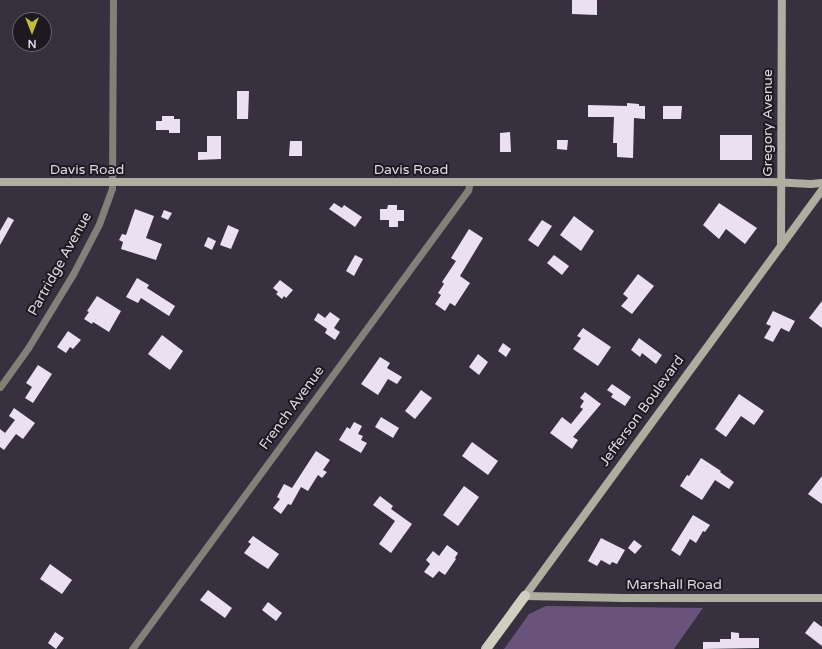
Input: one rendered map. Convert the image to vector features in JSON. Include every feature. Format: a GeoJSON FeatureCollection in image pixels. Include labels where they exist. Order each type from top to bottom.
{"type":"FeatureCollection","features":[{"type":"Feature","properties":{"kind":"main road","name":"Jefferson Boulevard"},"geometry":{"type":"LineString","coordinates":[[486,649],[528,592]]}},
{"type":"Feature","properties":{"kind":"street","name":"Partridge Avenue"},"geometry":{"type":"LineString","coordinates":[[0,387],[28,348],[73,274],[99,224],[113,183],[113,0]]}},
{"type":"Feature","properties":{"kind":"street","name":"Gregory Avenue"},"geometry":{"type":"LineString","coordinates":[[781,246],[780,182],[782,0]]}},
{"type":"Feature","properties":{"kind":"street","name":"Davis Road"},"geometry":{"type":"LineString","coordinates":[[0,182],[822,183]]}},
{"type":"Feature","properties":{"kind":"street","name":"French Avenue"},"geometry":{"type":"LineString","coordinates":[[132,649],[468,190],[470,182]]}},
{"type":"Feature","properties":{"kind":"street","name":"Jefferson Boulevard"},"geometry":{"type":"LineString","coordinates":[[528,592],[822,190]]}},
{"type":"Feature","properties":{"kind":"street","name":"Marshall Road"},"geometry":{"type":"LineString","coordinates":[[528,592],[624,598],[822,598]]}},
{"type":"Feature","properties":{"kind":"shaded area"},"geometry":{"type":"Polygon","coordinates":[[[546,606],[703,608],[674,649],[504,649],[529,614],[546,606]]]}},
{"type":"Feature","properties":{"kind":"building"},"geometry":{"type":"Polygon","coordinates":[[[572,0],[597,0],[597,15],[572,14],[572,0]]]}},
{"type":"Feature","properties":{"kind":"building"},"geometry":{"type":"Polygon","coordinates":[[[237,91],[249,91],[248,119],[237,119],[237,91]]]}},
{"type":"Feature","properties":{"kind":"building"},"geometry":{"type":"Polygon","coordinates":[[[627,103],[645,106],[645,119],[634,118],[633,158],[617,157],[617,143],[613,143],[614,117],[588,117],[588,105],[627,106],[627,103]]]}},
{"type":"Feature","properties":{"kind":"building"},"geometry":{"type":"Polygon","coordinates":[[[663,106],[682,106],[681,119],[663,119],[663,106]]]}},
{"type":"Feature","properties":{"kind":"building"},"geometry":{"type":"Polygon","coordinates":[[[162,116],[174,116],[174,119],[180,119],[180,133],[169,133],[169,130],[156,130],[156,121],[162,121],[162,116]]]}},
{"type":"Feature","properties":{"kind":"building"},"geometry":{"type":"Polygon","coordinates":[[[510,132],[511,152],[500,152],[500,133],[510,132]]]}},
{"type":"Feature","properties":{"kind":"building"},"geometry":{"type":"Polygon","coordinates":[[[720,135],[752,135],[752,160],[720,160],[720,135]]]}},
{"type":"Feature","properties":{"kind":"building"},"geometry":{"type":"Polygon","coordinates":[[[207,136],[221,136],[221,159],[198,160],[198,152],[207,152],[207,136]]]}},
{"type":"Feature","properties":{"kind":"building"},"geometry":{"type":"Polygon","coordinates":[[[557,140],[568,140],[567,150],[557,149],[557,140]]]}},
{"type":"Feature","properties":{"kind":"building"},"geometry":{"type":"Polygon","coordinates":[[[290,141],[302,141],[302,156],[289,156],[290,141]]]}},
{"type":"Feature","properties":{"kind":"building"},"geometry":{"type":"Polygon","coordinates":[[[334,203],[342,208],[344,205],[362,217],[355,227],[329,209],[334,203]]]}},
{"type":"Feature","properties":{"kind":"building"},"geometry":{"type":"Polygon","coordinates":[[[719,203],[757,228],[745,244],[726,229],[719,239],[703,225],[719,203]]]}},
{"type":"Feature","properties":{"kind":"building"},"geometry":{"type":"Polygon","coordinates":[[[388,205],[397,205],[397,210],[404,210],[404,221],[398,221],[398,227],[389,227],[389,220],[380,220],[380,209],[387,209],[388,205]]]}},
{"type":"Feature","properties":{"kind":"building"},"geometry":{"type":"Polygon","coordinates":[[[135,209],[154,216],[146,238],[162,244],[156,260],[121,249],[123,242],[119,240],[122,234],[126,235],[135,209]]]}},
{"type":"Feature","properties":{"kind":"building"},"geometry":{"type":"Polygon","coordinates":[[[164,210],[172,213],[168,220],[161,217],[164,210]]]}},
{"type":"Feature","properties":{"kind":"building"},"geometry":{"type":"Polygon","coordinates":[[[574,216],[594,231],[581,251],[560,235],[574,216]]]}},
{"type":"Feature","properties":{"kind":"building"},"geometry":{"type":"Polygon","coordinates":[[[8,217],[14,220],[0,245],[0,231],[8,217]]]}},
{"type":"Feature","properties":{"kind":"building"},"geometry":{"type":"Polygon","coordinates":[[[542,220],[552,226],[538,247],[528,240],[542,220]]]}},
{"type":"Feature","properties":{"kind":"building"},"geometry":{"type":"Polygon","coordinates":[[[228,225],[239,230],[231,249],[220,245],[228,225]]]}},
{"type":"Feature","properties":{"kind":"building"},"geometry":{"type":"Polygon","coordinates":[[[469,229],[483,238],[460,276],[470,283],[455,306],[450,303],[445,311],[435,304],[441,295],[438,293],[444,284],[442,282],[456,261],[451,258],[469,229]]]}},
{"type":"Feature","properties":{"kind":"building"},"geometry":{"type":"Polygon","coordinates":[[[208,237],[216,241],[212,250],[204,246],[208,237]]]}},
{"type":"Feature","properties":{"kind":"building"},"geometry":{"type":"Polygon","coordinates":[[[355,255],[363,259],[354,276],[346,271],[355,255]]]}},
{"type":"Feature","properties":{"kind":"building"},"geometry":{"type":"Polygon","coordinates":[[[554,255],[569,266],[562,275],[547,263],[554,255]]]}},
{"type":"Feature","properties":{"kind":"building"},"geometry":{"type":"Polygon","coordinates":[[[638,274],[654,286],[632,314],[621,306],[628,298],[623,294],[638,274]]]}},
{"type":"Feature","properties":{"kind":"building"},"geometry":{"type":"Polygon","coordinates":[[[137,278],[149,285],[147,288],[175,306],[169,316],[141,298],[138,303],[126,297],[137,278]]]}},
{"type":"Feature","properties":{"kind":"building"},"geometry":{"type":"Polygon","coordinates":[[[280,280],[293,290],[286,298],[284,296],[282,299],[276,294],[278,292],[273,288],[280,280]]]}},
{"type":"Feature","properties":{"kind":"building"},"geometry":{"type":"Polygon","coordinates":[[[97,296],[121,311],[109,332],[93,322],[92,324],[84,319],[89,312],[87,311],[97,296]]]}},
{"type":"Feature","properties":{"kind":"building"},"geometry":{"type":"Polygon","coordinates":[[[822,301],[822,328],[809,318],[822,301]]]}},
{"type":"Feature","properties":{"kind":"building"},"geometry":{"type":"Polygon","coordinates":[[[773,311],[795,321],[789,332],[781,328],[773,342],[764,338],[771,326],[766,324],[773,311]]]}},
{"type":"Feature","properties":{"kind":"building"},"geometry":{"type":"Polygon","coordinates":[[[330,312],[340,319],[334,328],[340,332],[335,340],[325,333],[327,329],[314,320],[318,313],[325,318],[330,312]]]}},
{"type":"Feature","properties":{"kind":"building"},"geometry":{"type":"Polygon","coordinates":[[[583,328],[611,347],[598,366],[573,349],[581,338],[577,336],[583,328]]]}},
{"type":"Feature","properties":{"kind":"building"},"geometry":{"type":"Polygon","coordinates":[[[68,331],[81,340],[73,349],[70,347],[66,353],[57,347],[68,331]]]}},
{"type":"Feature","properties":{"kind":"building"},"geometry":{"type":"Polygon","coordinates":[[[162,335],[183,351],[170,370],[148,354],[162,335]]]}},
{"type":"Feature","properties":{"kind":"building"},"geometry":{"type":"Polygon","coordinates":[[[639,338],[662,355],[656,364],[642,353],[640,357],[631,350],[639,338]]]}},
{"type":"Feature","properties":{"kind":"building"},"geometry":{"type":"Polygon","coordinates":[[[503,343],[511,349],[506,357],[498,351],[503,343]]]}},
{"type":"Feature","properties":{"kind":"building"},"geometry":{"type":"Polygon","coordinates":[[[478,354],[488,362],[479,375],[469,367],[478,354]]]}},
{"type":"Feature","properties":{"kind":"building"},"geometry":{"type":"Polygon","coordinates":[[[380,357],[390,363],[387,368],[402,377],[397,384],[388,379],[378,395],[361,384],[380,357]]]}},
{"type":"Feature","properties":{"kind":"building"},"geometry":{"type":"Polygon","coordinates":[[[38,365],[52,374],[33,403],[25,398],[32,387],[26,383],[38,365]]]}},
{"type":"Feature","properties":{"kind":"building"},"geometry":{"type":"Polygon","coordinates":[[[612,384],[631,397],[625,406],[611,397],[613,394],[607,390],[612,384]]]}},
{"type":"Feature","properties":{"kind":"building"},"geometry":{"type":"Polygon","coordinates":[[[421,390],[432,398],[415,419],[405,411],[421,390]]]}},
{"type":"Feature","properties":{"kind":"building"},"geometry":{"type":"Polygon","coordinates":[[[585,392],[601,404],[573,437],[578,440],[572,449],[550,433],[562,417],[571,424],[583,409],[580,407],[584,401],[580,398],[585,392]]]}},
{"type":"Feature","properties":{"kind":"building"},"geometry":{"type":"Polygon","coordinates":[[[739,394],[764,411],[754,425],[741,416],[726,437],[715,429],[739,394]]]}},
{"type":"Feature","properties":{"kind":"building"},"geometry":{"type":"Polygon","coordinates":[[[14,408],[35,423],[23,439],[16,434],[4,450],[0,447],[0,429],[5,433],[15,420],[9,416],[14,408]]]}},
{"type":"Feature","properties":{"kind":"building"},"geometry":{"type":"Polygon","coordinates":[[[381,417],[399,428],[393,438],[375,427],[381,417]]]}},
{"type":"Feature","properties":{"kind":"building"},"geometry":{"type":"Polygon","coordinates":[[[354,422],[362,426],[358,434],[363,436],[361,440],[367,443],[361,453],[339,440],[347,427],[350,429],[354,422]]]}},
{"type":"Feature","properties":{"kind":"building"},"geometry":{"type":"Polygon","coordinates":[[[472,442],[498,461],[488,475],[462,456],[472,442]]]}},
{"type":"Feature","properties":{"kind":"building"},"geometry":{"type":"Polygon","coordinates":[[[316,451],[330,460],[323,470],[327,472],[322,478],[318,475],[308,491],[301,487],[291,505],[288,504],[281,514],[273,508],[280,499],[277,497],[284,484],[292,488],[316,451]]]}},
{"type":"Feature","properties":{"kind":"building"},"geometry":{"type":"Polygon","coordinates":[[[701,458],[721,471],[720,472],[734,482],[729,489],[715,480],[702,500],[680,486],[701,458]]]}},
{"type":"Feature","properties":{"kind":"building"},"geometry":{"type":"Polygon","coordinates":[[[822,476],[822,504],[808,494],[822,476]]]}},
{"type":"Feature","properties":{"kind":"building"},"geometry":{"type":"Polygon","coordinates":[[[464,486],[479,497],[458,526],[443,515],[464,486]]]}},
{"type":"Feature","properties":{"kind":"building"},"geometry":{"type":"Polygon","coordinates":[[[380,496],[393,506],[391,509],[412,524],[391,553],[379,544],[395,521],[373,505],[380,496]]]}},
{"type":"Feature","properties":{"kind":"building"},"geometry":{"type":"Polygon","coordinates":[[[693,515],[710,525],[705,532],[703,531],[696,543],[690,539],[680,556],[671,550],[693,515]]]}},
{"type":"Feature","properties":{"kind":"building"},"geometry":{"type":"Polygon","coordinates":[[[253,536],[279,554],[268,569],[244,553],[251,544],[248,542],[253,536]]]}},
{"type":"Feature","properties":{"kind":"building"},"geometry":{"type":"Polygon","coordinates":[[[601,538],[625,550],[617,564],[612,562],[610,565],[601,560],[597,566],[588,561],[601,538]]]}},
{"type":"Feature","properties":{"kind":"building"},"geometry":{"type":"Polygon","coordinates":[[[634,540],[642,546],[635,554],[628,548],[634,540]]]}},
{"type":"Feature","properties":{"kind":"building"},"geometry":{"type":"Polygon","coordinates":[[[447,545],[458,553],[455,558],[456,559],[445,575],[439,571],[433,578],[424,572],[430,564],[426,560],[433,551],[439,556],[447,545]]]}},
{"type":"Feature","properties":{"kind":"building"},"geometry":{"type":"Polygon","coordinates":[[[50,564],[72,580],[62,594],[40,579],[50,564]]]}},
{"type":"Feature","properties":{"kind":"building"},"geometry":{"type":"Polygon","coordinates":[[[208,590],[232,608],[225,618],[200,600],[208,590]]]}},
{"type":"Feature","properties":{"kind":"building"},"geometry":{"type":"Polygon","coordinates":[[[268,602],[282,613],[276,621],[262,610],[268,602]]]}},
{"type":"Feature","properties":{"kind":"building"},"geometry":{"type":"Polygon","coordinates":[[[814,621],[822,627],[822,646],[805,633],[814,621]]]}},
{"type":"Feature","properties":{"kind":"building"},"geometry":{"type":"Polygon","coordinates":[[[55,632],[64,638],[56,649],[48,643],[55,632]]]}},
{"type":"Feature","properties":{"kind":"building"},"geometry":{"type":"Polygon","coordinates":[[[731,632],[739,633],[739,638],[759,638],[759,648],[703,649],[703,642],[720,642],[720,639],[731,639],[731,632]]]}}]}
